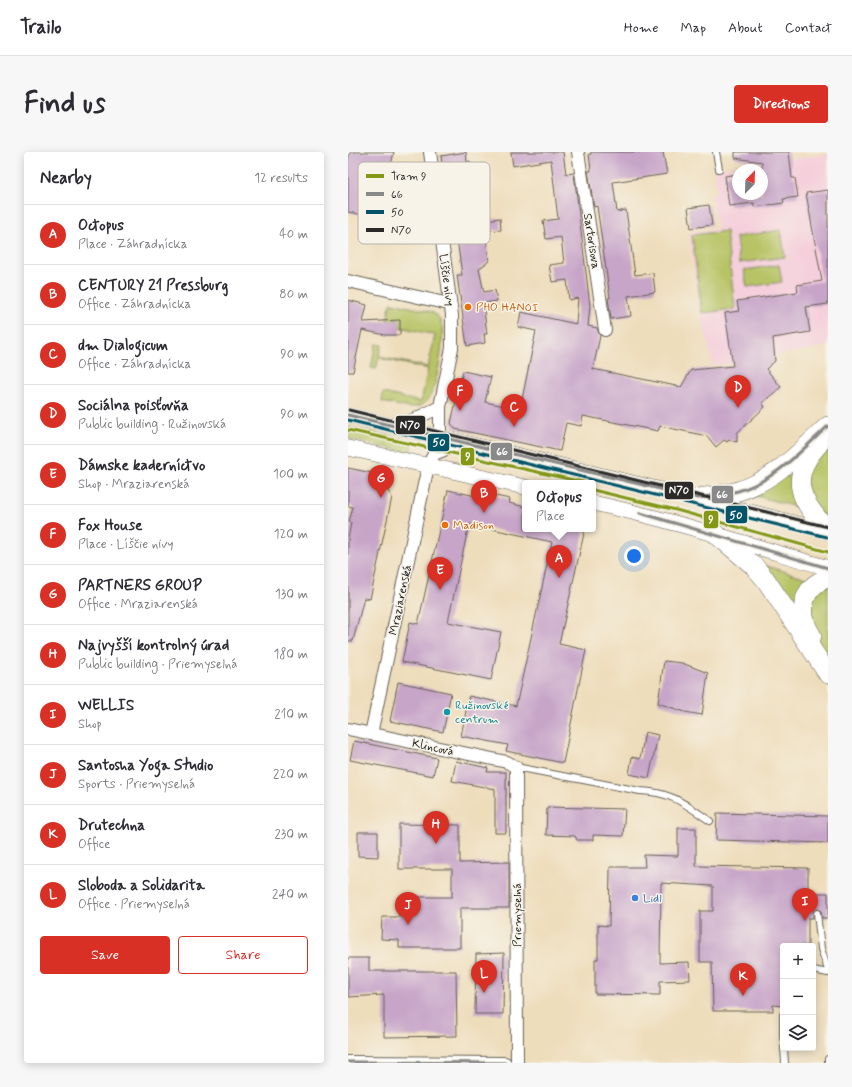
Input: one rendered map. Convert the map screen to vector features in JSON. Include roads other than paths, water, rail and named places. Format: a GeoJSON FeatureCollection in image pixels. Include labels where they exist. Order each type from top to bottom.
{"type":"FeatureCollection","features":[{"type":"Feature","properties":{"kind":"main road"},"geometry":{"type":"LineString","coordinates":[[698,498],[739,491],[762,481],[777,472],[828,426]]}},
{"type":"Feature","properties":{"kind":"main road"},"geometry":{"type":"LineString","coordinates":[[828,434],[810,454],[802,472],[800,486],[803,499],[811,513],[828,531]]}},
{"type":"Feature","properties":{"kind":"main road"},"geometry":{"type":"LineString","coordinates":[[717,535],[754,566],[766,580],[828,674]]}},
{"type":"Feature","properties":{"kind":"main road"},"geometry":{"type":"LineString","coordinates":[[828,578],[811,589],[805,600],[803,610],[805,626],[828,661]]}},
{"type":"Feature","properties":{"kind":"street","name":"Líščie nivy"},"geometry":{"type":"LineString","coordinates":[[430,152],[431,162]]}},
{"type":"Feature","properties":{"kind":"street","name":"Sartorisova"},"geometry":{"type":"LineString","coordinates":[[578,152],[605,330]]}},
{"type":"Feature","properties":{"kind":"street","name":"Líščie nivy"},"geometry":{"type":"LineString","coordinates":[[440,437],[440,407],[452,348],[452,315],[449,304],[442,244]]}},
{"type":"Feature","properties":{"kind":"street"},"geometry":{"type":"LineString","coordinates":[[348,281],[449,304]]}},
{"type":"Feature","properties":{"kind":"street"},"geometry":{"type":"LineString","coordinates":[[398,427],[440,407]]}},
{"type":"Feature","properties":{"kind":"street"},"geometry":{"type":"LineString","coordinates":[[348,415],[698,498],[828,531]]}},
{"type":"Feature","properties":{"kind":"street"},"geometry":{"type":"LineString","coordinates":[[428,466],[434,454],[462,443]]}},
{"type":"Feature","properties":{"kind":"street"},"geometry":{"type":"LineString","coordinates":[[348,448],[522,486]]}},
{"type":"Feature","properties":{"kind":"street","name":"Mraziarenská"},"geometry":{"type":"LineString","coordinates":[[372,734],[428,466]]}},
{"type":"Feature","properties":{"kind":"street"},"geometry":{"type":"LineString","coordinates":[[596,503],[632,511],[828,568]]}},
{"type":"Feature","properties":{"kind":"street","name":"Klincová"},"geometry":{"type":"LineString","coordinates":[[348,730],[507,762],[516,767]]}},
{"type":"Feature","properties":{"kind":"street","name":"Priemyselná"},"geometry":{"type":"LineString","coordinates":[[516,767],[517,1063]]}},
{"type":"Feature","properties":{"kind":"street"},"geometry":{"type":"LineString","coordinates":[[348,1062],[505,1063]]}},
{"type":"Feature","properties":{"kind":"lane"},"geometry":{"type":"LineString","coordinates":[[716,152],[719,169]]}},
{"type":"Feature","properties":{"kind":"lane"},"geometry":{"type":"LineString","coordinates":[[516,767],[640,791],[661,793],[673,797],[710,822]]}},
{"type":"Feature","properties":{"kind":"lane"},"geometry":{"type":"LineString","coordinates":[[817,913],[821,949],[828,970]]}},
{"type":"Feature","properties":{"kind":"lane"},"geometry":{"type":"LineString","coordinates":[[816,971],[828,973]]}},
{"type":"Feature","properties":{"kind":"lane"},"geometry":{"type":"LineString","coordinates":[[784,1051],[785,1063]]}},
{"type":"Feature","properties":{"kind":"tram line","name":"9"},"geometry":{"type":"LineString","coordinates":[[348,430],[573,480]]}},
{"type":"Feature","properties":{"kind":"tram line","name":"9"},"geometry":{"type":"LineString","coordinates":[[596,491],[676,510],[828,552]]}},
{"type":"Feature","properties":{"kind":"place","name":"PHO HANOI"},"geometry":{"type":"Point","coordinates":[468,307]}},
{"type":"Feature","properties":{"kind":"place","name":"Sociálna poisťovňa"},"geometry":{"type":"Point","coordinates":[738,408]}},
{"type":"Feature","properties":{"kind":"place","name":"Fox House"},"geometry":{"type":"Point","coordinates":[460,411]}},
{"type":"Feature","properties":{"kind":"place","name":"dm Dialogicum"},"geometry":{"type":"Point","coordinates":[514,427]}},
{"type":"Feature","properties":{"kind":"place","name":"PARTNERS GROUP"},"geometry":{"type":"Point","coordinates":[381,498]}},
{"type":"Feature","properties":{"kind":"place","name":"CENTURY 21 Pressburg"},"geometry":{"type":"Point","coordinates":[484,513]}},
{"type":"Feature","properties":{"kind":"place","name":"Madison"},"geometry":{"type":"Point","coordinates":[445,525]}},
{"type":"Feature","properties":{"kind":"place","name":"Octopus"},"geometry":{"type":"Point","coordinates":[559,578]}},
{"type":"Feature","properties":{"kind":"place","name":"Dámske kaderníctvo"},"geometry":{"type":"Point","coordinates":[440,590]}},
{"type":"Feature","properties":{"kind":"place","name":"Ružinovské centrum"},"geometry":{"type":"Point","coordinates":[447,712]}},
{"type":"Feature","properties":{"kind":"place","name":"Najvyšší kontrolný úrad"},"geometry":{"type":"Point","coordinates":[436,844]}},
{"type":"Feature","properties":{"kind":"place","name":"Lidl"},"geometry":{"type":"Point","coordinates":[635,898]}},
{"type":"Feature","properties":{"kind":"place","name":"WELLIS"},"geometry":{"type":"Point","coordinates":[805,921]}},
{"type":"Feature","properties":{"kind":"place","name":"Santosha Yoga Studio"},"geometry":{"type":"Point","coordinates":[408,925]}},
{"type":"Feature","properties":{"kind":"place","name":"Sloboda a Solidarita"},"geometry":{"type":"Point","coordinates":[484,993]}},
{"type":"Feature","properties":{"kind":"place","name":"Drutechna"},"geometry":{"type":"Point","coordinates":[743,996]}}]}
